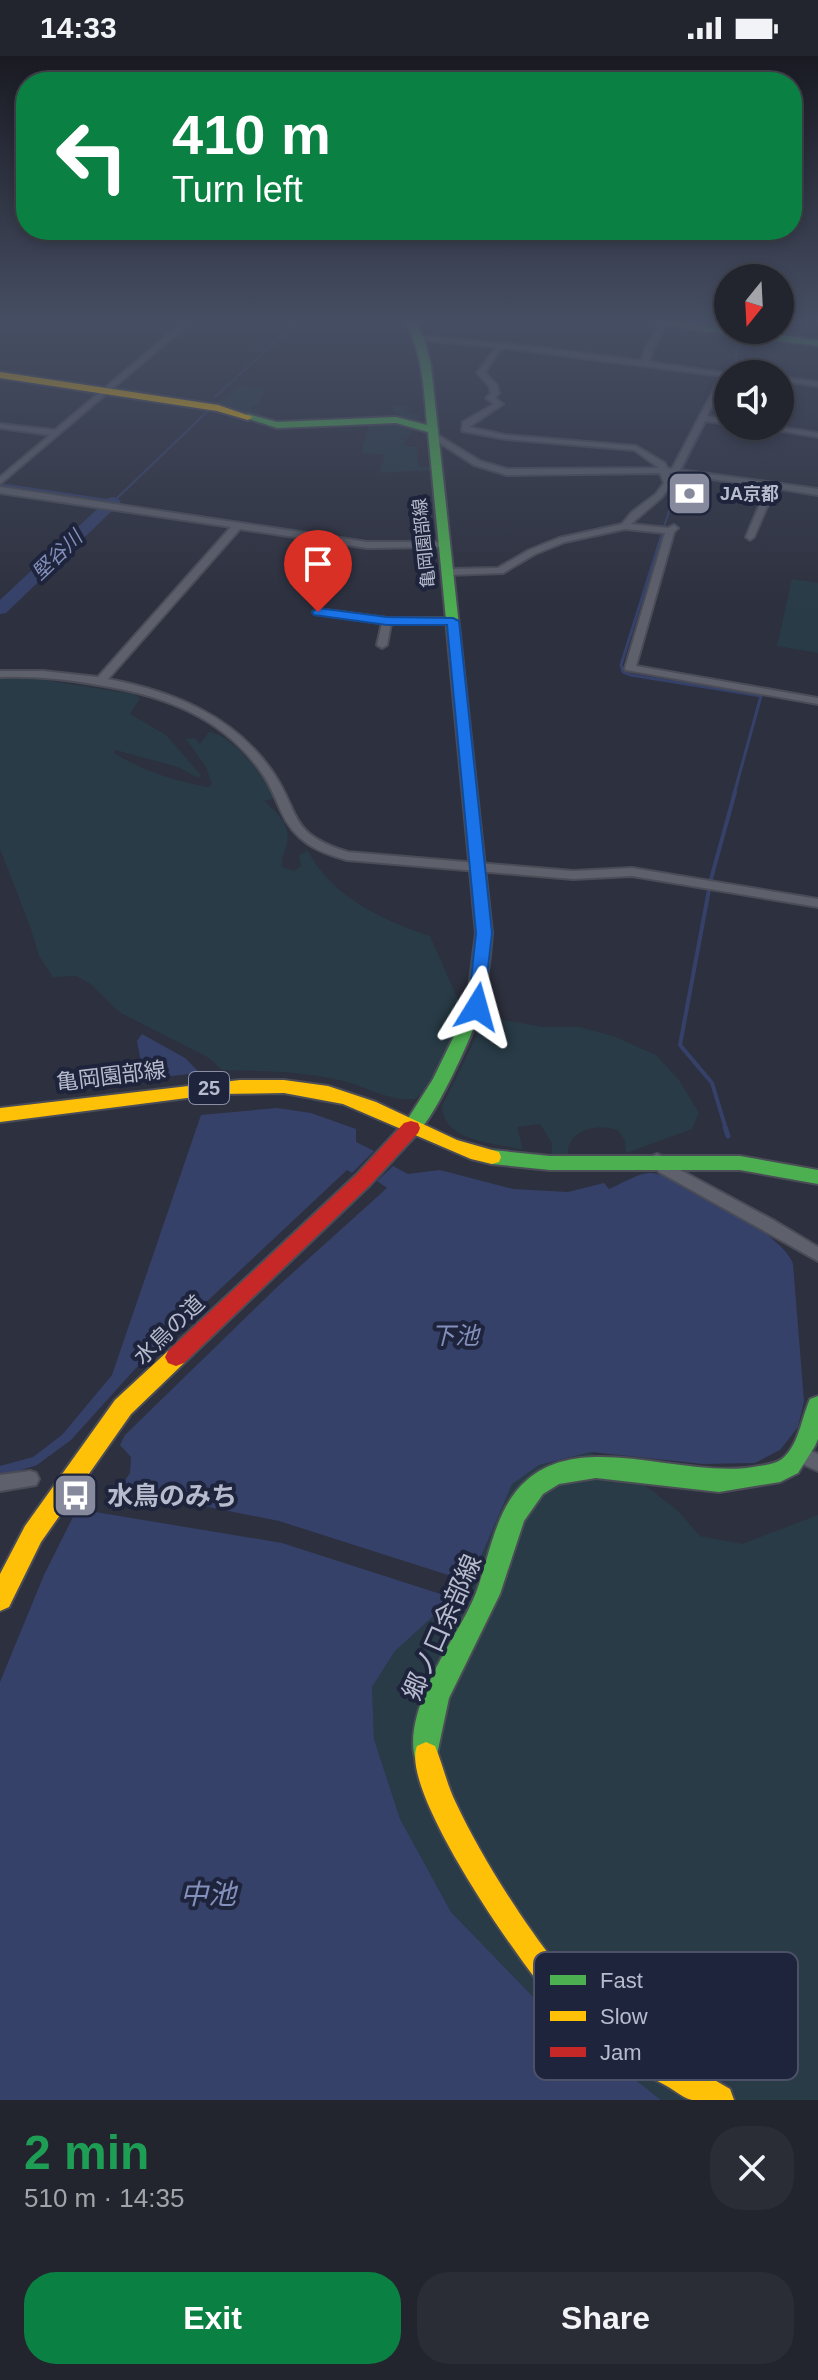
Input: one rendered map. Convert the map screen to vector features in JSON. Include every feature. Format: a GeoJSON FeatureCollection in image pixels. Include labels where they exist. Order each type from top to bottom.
{"type":"FeatureCollection","features":[{"type":"Feature","properties":{"kind":"main road"},"geometry":{"type":"LineString","coordinates":[[251,417],[277,425],[396,420],[433,433]]}},
{"type":"Feature","properties":{"kind":"main road","name":"亀岡園部線"},"geometry":{"type":"LineString","coordinates":[[411,1128],[454,1061],[477,1007],[484,933],[431,417]]}},
{"type":"Feature","properties":{"kind":"main road","name":"亀岡園部線"},"geometry":{"type":"LineString","coordinates":[[0,1115],[265,1083],[332,1094],[467,1151],[506,1160],[542,1163],[720,1160],[762,1164],[818,1177]]}},
{"type":"Feature","properties":{"kind":"main road","name":"水鳥の道"},"geometry":{"type":"LineString","coordinates":[[0,1599],[33,1534],[123,1407],[363,1180],[411,1128]]}},
{"type":"Feature","properties":{"kind":"main road"},"geometry":{"type":"LineString","coordinates":[[800,1454],[818,1406]]}},
{"type":"Feature","properties":{"kind":"main road","name":"郷ノ口余部線"},"geometry":{"type":"LineString","coordinates":[[534,1955],[452,1823],[427,1767],[427,1726],[438,1688],[485,1601],[520,1508],[539,1483],[567,1470],[589,1469],[715,1482],[755,1480],[787,1469],[800,1454]]}},
{"type":"Feature","properties":{"kind":"main road","name":"郷ノ口余部線"},"geometry":{"type":"LineString","coordinates":[[682,2080],[719,2100]]}},
{"type":"Feature","properties":{"kind":"street"},"geometry":{"type":"LineString","coordinates":[[0,481],[75,417]]}},
{"type":"Feature","properties":{"kind":"street"},"geometry":{"type":"LineString","coordinates":[[477,417],[466,424],[465,429],[505,437],[636,448],[670,470]]}},
{"type":"Feature","properties":{"kind":"street"},"geometry":{"type":"LineString","coordinates":[[625,526],[634,511],[651,502],[666,488],[670,470],[705,419],[714,420]]}},
{"type":"Feature","properties":{"kind":"street"},"geometry":{"type":"LineString","coordinates":[[0,426],[56,433]]}},
{"type":"Feature","properties":{"kind":"street"},"geometry":{"type":"LineString","coordinates":[[794,432],[818,435]]}},
{"type":"Feature","properties":{"kind":"street"},"geometry":{"type":"LineString","coordinates":[[433,433],[477,463],[507,472],[670,470],[818,492]]}},
{"type":"Feature","properties":{"kind":"street"},"geometry":{"type":"LineString","coordinates":[[750,537],[772,486]]}},
{"type":"Feature","properties":{"kind":"street"},"geometry":{"type":"LineString","coordinates":[[0,490],[367,545],[444,544]]}},
{"type":"Feature","properties":{"kind":"street"},"geometry":{"type":"LineString","coordinates":[[100,682],[237,526]]}},
{"type":"Feature","properties":{"kind":"street"},"geometry":{"type":"LineString","coordinates":[[447,572],[500,571],[532,552],[562,540],[625,526],[672,530],[630,668],[818,701]]}},
{"type":"Feature","properties":{"kind":"street"},"geometry":{"type":"LineString","coordinates":[[318,612],[387,621],[453,621]]}},
{"type":"Feature","properties":{"kind":"street"},"geometry":{"type":"LineString","coordinates":[[382,645],[387,621]]}},
{"type":"Feature","properties":{"kind":"street"},"geometry":{"type":"LineString","coordinates":[[0,674],[100,682],[179,701],[254,755],[272,778],[293,828],[305,841],[325,851],[347,856],[573,875],[632,872],[818,903]]}},
{"type":"Feature","properties":{"kind":"street"},"geometry":{"type":"LineString","coordinates":[[657,1160],[664,1168],[818,1255]]}},
{"type":"Feature","properties":{"kind":"street"},"geometry":{"type":"LineString","coordinates":[[800,1454],[818,1463]]}},
{"type":"Feature","properties":{"kind":"street"},"geometry":{"type":"LineString","coordinates":[[0,1483],[30,1479]]}},
{"type":"Feature","properties":{"kind":"shaded area"},"geometry":{"type":"Polygon","coordinates":[[[399,417],[419,417],[410,424],[414,428],[402,446],[416,447],[418,466],[429,467],[430,470],[380,473],[385,455],[362,453],[369,423],[394,422],[399,417]]]}},
{"type":"Feature","properties":{"kind":"shaded area"},"geometry":{"type":"Polygon","coordinates":[[[792,579],[818,583],[818,653],[777,646],[792,579]]]}},
{"type":"Feature","properties":{"kind":"shaded area"},"geometry":{"type":"Polygon","coordinates":[[[19,676],[134,694],[140,698],[130,714],[166,735],[201,775],[198,778],[178,767],[115,750],[114,753],[171,778],[208,787],[212,784],[206,767],[186,739],[195,738],[200,744],[209,732],[228,740],[264,780],[274,799],[264,801],[286,827],[288,840],[282,867],[294,871],[301,866],[299,855],[308,851],[318,867],[344,894],[377,914],[430,936],[463,1011],[432,1081],[416,1099],[396,1098],[324,1077],[222,1070],[209,1058],[119,1012],[92,985],[76,976],[53,977],[39,956],[0,849],[0,678],[19,676]]]}},
{"type":"Feature","properties":{"kind":"shaded area"},"geometry":{"type":"Polygon","coordinates":[[[486,1017],[543,1027],[579,1027],[613,1036],[656,1055],[679,1080],[699,1113],[692,1129],[626,1153],[625,1141],[618,1130],[592,1128],[571,1140],[568,1157],[551,1157],[552,1143],[540,1124],[517,1127],[523,1150],[461,1134],[451,1127],[442,1106],[486,1017]]]}},
{"type":"Feature","properties":{"kind":"shaded area"},"geometry":{"type":"Polygon","coordinates":[[[591,1452],[642,1483],[677,1510],[700,1536],[742,1544],[818,1515],[818,2100],[661,2100],[636,2080],[798,2080],[798,1952],[534,1952],[534,1998],[451,1912],[400,1819],[374,1739],[372,1687],[395,1651],[470,1582],[512,1483],[539,1465],[591,1452]]]}},
{"type":"Feature","properties":{"kind":"water"},"geometry":{"type":"Polygon","coordinates":[[[142,1034],[185,1058],[200,1073],[144,1079],[137,1041],[142,1034]]]}},
{"type":"Feature","properties":{"kind":"water"},"geometry":{"type":"Polygon","coordinates":[[[277,1108],[311,1113],[356,1129],[356,1142],[374,1151],[352,1173],[347,1170],[136,1368],[71,1440],[37,1465],[0,1477],[0,1466],[33,1457],[62,1435],[112,1375],[201,1115],[277,1108]]]}},
{"type":"Feature","properties":{"kind":"water","name":"下池"},"geometry":{"type":"Polygon","coordinates":[[[393,1166],[408,1174],[440,1170],[513,1189],[568,1192],[604,1183],[609,1189],[650,1173],[684,1183],[730,1208],[772,1238],[793,1264],[804,1401],[798,1427],[780,1450],[755,1463],[703,1464],[591,1452],[539,1465],[512,1484],[470,1582],[279,1521],[119,1489],[130,1473],[131,1457],[120,1445],[125,1435],[276,1288],[387,1188],[377,1181],[393,1166]]]}},
{"type":"Feature","properties":{"kind":"water","name":"中池"},"geometry":{"type":"Polygon","coordinates":[[[77,1509],[282,1543],[453,1598],[395,1651],[372,1687],[374,1739],[400,1819],[451,1912],[534,1998],[534,2080],[636,2080],[661,2100],[0,2100],[0,1682],[44,1575],[77,1509]]]}},
{"type":"Feature","properties":{"kind":"waterway"},"geometry":{"type":"LineString","coordinates":[[0,484],[114,501],[201,417]]}},
{"type":"Feature","properties":{"kind":"waterway"},"geometry":{"type":"LineString","coordinates":[[682,470],[708,417]]}},
{"type":"Feature","properties":{"kind":"waterway"},"geometry":{"type":"LineString","coordinates":[[663,530],[681,473]]}},
{"type":"Feature","properties":{"kind":"waterway","name":"堅谷川"},"geometry":{"type":"LineString","coordinates":[[0,609],[114,501]]}},
{"type":"Feature","properties":{"kind":"waterway"},"geometry":{"type":"LineString","coordinates":[[664,528],[621,665],[623,672],[631,675],[761,696],[734,794]]}},
{"type":"Feature","properties":{"kind":"waterway"},"geometry":{"type":"LineString","coordinates":[[726,1129],[712,1083],[680,1045],[711,879],[735,792]]}},
{"type":"Feature","properties":{"kind":"waterway"},"geometry":{"type":"LineString","coordinates":[[725,1127],[728,1136]]}},
{"type":"Feature","properties":{"kind":"traffic: fast"},"geometry":{"type":"LineString","coordinates":[[249,417],[277,425],[396,420],[433,430]]}},
{"type":"Feature","properties":{"kind":"traffic: fast"},"geometry":{"type":"LineString","coordinates":[[411,1128],[452,1059],[471,1013],[482,961],[484,933],[431,417]]}},
{"type":"Feature","properties":{"kind":"traffic: fast"},"geometry":{"type":"LineString","coordinates":[[492,1157],[550,1163],[740,1163],[818,1177]]}},
{"type":"Feature","properties":{"kind":"traffic: fast"},"geometry":{"type":"LineString","coordinates":[[426,1755],[427,1734],[436,1697],[487,1594],[516,1513],[535,1487],[552,1476],[596,1468],[719,1481],[776,1473],[796,1460],[818,1406]]}},
{"type":"Feature","properties":{"kind":"traffic: slow"},"geometry":{"type":"LineString","coordinates":[[0,1115],[218,1088],[284,1086],[349,1099],[450,1145],[492,1157]]}},
{"type":"Feature","properties":{"kind":"traffic: slow"},"geometry":{"type":"LineString","coordinates":[[0,1599],[33,1534],[123,1407],[176,1357]]}},
{"type":"Feature","properties":{"kind":"traffic: slow"},"geometry":{"type":"LineString","coordinates":[[426,1755],[433,1782],[448,1817],[496,1900],[534,1955]]}},
{"type":"Feature","properties":{"kind":"traffic: slow"},"geometry":{"type":"LineString","coordinates":[[685,2080],[719,2100]]}},
{"type":"Feature","properties":{"kind":"traffic: jam"},"geometry":{"type":"LineString","coordinates":[[176,1357],[363,1180],[411,1128]]}},
{"type":"Feature","properties":{"kind":"place","name":"JA京都"},"geometry":{"type":"Point","coordinates":[689,494]}},
{"type":"Feature","properties":{"kind":"place","name":"水鳥のみち"},"geometry":{"type":"Point","coordinates":[76,1496]}},
{"type":"Feature","properties":{"kind":"route"},"geometry":{"type":"LineString","coordinates":[[318,612],[387,621],[453,621],[484,933],[477,1007]]}}]}
